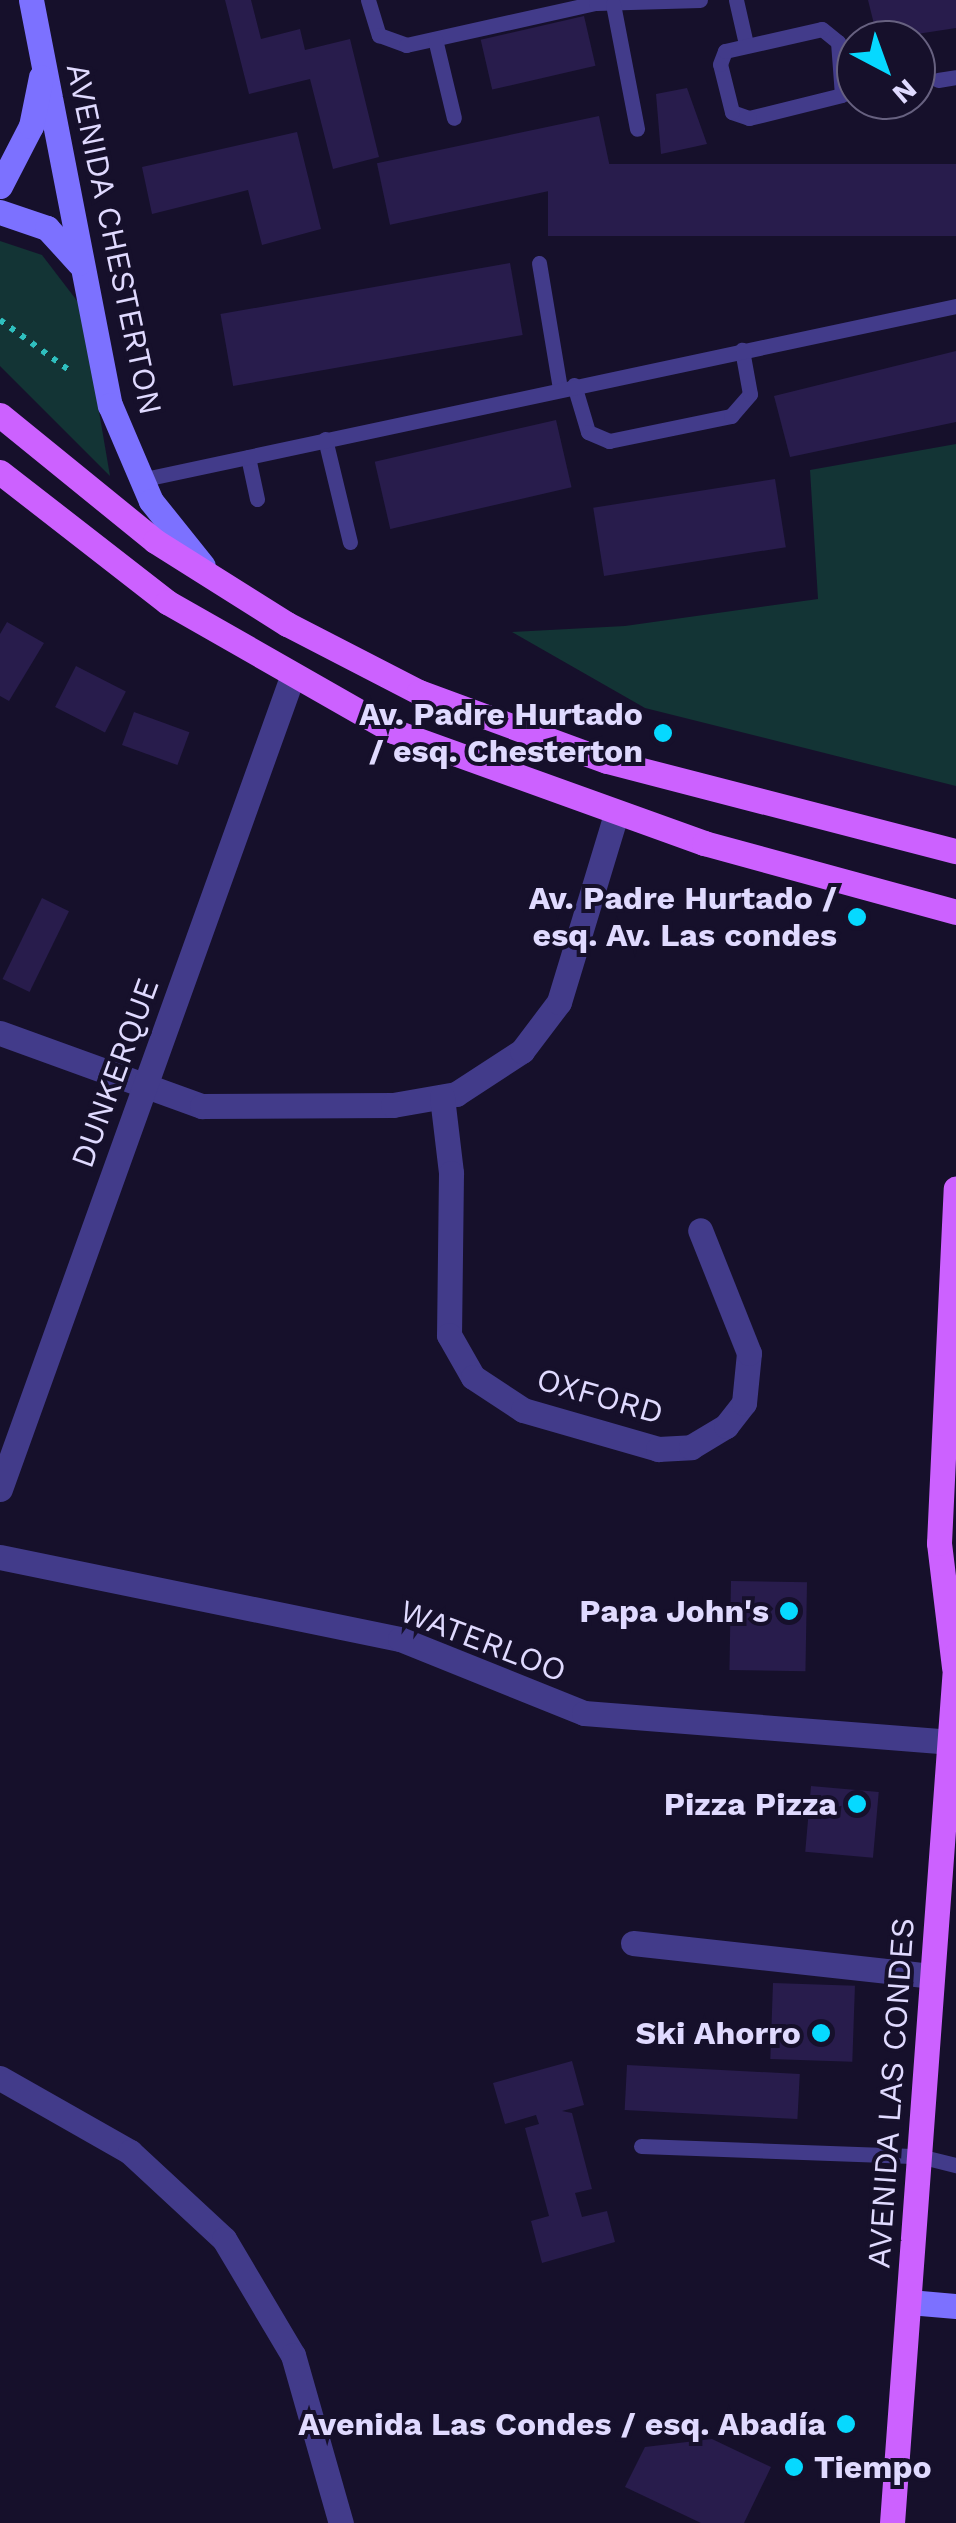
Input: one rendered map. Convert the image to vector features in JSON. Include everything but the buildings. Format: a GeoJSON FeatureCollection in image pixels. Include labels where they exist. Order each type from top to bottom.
{"type":"FeatureCollection","features":[{"type":"Feature","properties":{"kind":"main road","name":"AVENIDA CHESTERTON"},"geometry":{"type":"LineString","coordinates":[[31,0],[110,405],[140,480],[164,521],[217,580]]}},
{"type":"Feature","properties":{"kind":"main road"},"geometry":{"type":"LineString","coordinates":[[0,186],[31,126],[42,52]]}},
{"type":"Feature","properties":{"kind":"main road"},"geometry":{"type":"LineString","coordinates":[[0,212],[47,228],[82,267]]}},
{"type":"Feature","properties":{"kind":"main road"},"geometry":{"type":"LineString","coordinates":[[0,415],[96,498],[217,580],[359,663],[542,741],[956,851]]}},
{"type":"Feature","properties":{"kind":"main road"},"geometry":{"type":"LineString","coordinates":[[0,472],[107,560],[291,680],[445,753],[616,814],[956,912]]}},
{"type":"Feature","properties":{"kind":"main road","name":"AVENIDA LAS CONDES"},"geometry":{"type":"LineString","coordinates":[[892,2523],[954,1693],[955,1660],[939,1543],[956,1188]]}},
{"type":"Feature","properties":{"kind":"main road"},"geometry":{"type":"LineString","coordinates":[[910,2302],[956,2306]]}},
{"type":"Feature","properties":{"kind":"street","name":"DUNKERQUE"},"geometry":{"type":"LineString","coordinates":[[0,1489],[291,680]]}},
{"type":"Feature","properties":{"kind":"street"},"geometry":{"type":"LineString","coordinates":[[0,1033],[144,1089],[219,1108],[442,1098],[498,1070],[559,1002],[616,814]]}},
{"type":"Feature","properties":{"kind":"street","name":"OXFORD"},"geometry":{"type":"LineString","coordinates":[[442,1098],[451,1173],[450,1335],[472,1376],[523,1410],[658,1449],[691,1447],[726,1426],[744,1403],[749,1352],[700,1230]]}},
{"type":"Feature","properties":{"kind":"street","name":"WATERLOO"},"geometry":{"type":"LineString","coordinates":[[0,1556],[400,1639],[584,1713],[948,1742]]}},
{"type":"Feature","properties":{"kind":"street"},"geometry":{"type":"LineString","coordinates":[[633,1943],[931,1976]]}},
{"type":"Feature","properties":{"kind":"street"},"geometry":{"type":"LineString","coordinates":[[0,2078],[130,2152],[224,2239],[292,2355],[341,2523]]}},
{"type":"Feature","properties":{"kind":"lane"},"geometry":{"type":"LineString","coordinates":[[368,0],[379,34],[391,43],[436,39],[614,4],[700,0]]}},
{"type":"Feature","properties":{"kind":"lane"},"geometry":{"type":"LineString","coordinates":[[736,0],[746,44]]}},
{"type":"Feature","properties":{"kind":"lane"},"geometry":{"type":"LineString","coordinates":[[614,4],[637,128]]}},
{"type":"Feature","properties":{"kind":"lane"},"geometry":{"type":"LineString","coordinates":[[822,29],[838,42],[842,95],[740,117],[720,64],[725,51],[746,44],[822,29]]}},
{"type":"Feature","properties":{"kind":"lane"},"geometry":{"type":"LineString","coordinates":[[436,39],[454,118]]}},
{"type":"Feature","properties":{"kind":"lane"},"geometry":{"type":"LineString","coordinates":[[938,80],[956,77]]}},
{"type":"Feature","properties":{"kind":"lane"},"geometry":{"type":"LineString","coordinates":[[539,263],[567,386],[588,432],[609,441],[731,416],[750,394],[742,350]]}},
{"type":"Feature","properties":{"kind":"lane"},"geometry":{"type":"LineString","coordinates":[[140,480],[956,306]]}},
{"type":"Feature","properties":{"kind":"lane"},"geometry":{"type":"LineString","coordinates":[[326,440],[350,542]]}},
{"type":"Feature","properties":{"kind":"lane"},"geometry":{"type":"LineString","coordinates":[[248,457],[258,499]]}},
{"type":"Feature","properties":{"kind":"lane"},"geometry":{"type":"LineString","coordinates":[[641,2146],[919,2156],[956,2165]]}},
{"type":"Feature","properties":{"kind":"path"},"geometry":{"type":"LineString","coordinates":[[0,320],[73,374]]}},
{"type":"Feature","properties":{"kind":"green space"},"geometry":{"type":"Polygon","coordinates":[[[0,241],[42,255],[81,306],[110,476],[0,366],[0,241]]]}},
{"type":"Feature","properties":{"kind":"green space"},"geometry":{"type":"Polygon","coordinates":[[[956,444],[956,786],[645,708],[512,632],[625,626],[818,599],[810,470],[956,444]]]}},
{"type":"Feature","properties":{"kind":"place","name":"Av. Padre Hurtado / esq. Chesterton"},"geometry":{"type":"Point","coordinates":[663,733]}},
{"type":"Feature","properties":{"kind":"place","name":"Av. Padre Hurtado / esq. Av. Las condes"},"geometry":{"type":"Point","coordinates":[857,917]}},
{"type":"Feature","properties":{"kind":"place","name":"Papa John's"},"geometry":{"type":"Point","coordinates":[789,1611]}},
{"type":"Feature","properties":{"kind":"place","name":"Pizza Pizza"},"geometry":{"type":"Point","coordinates":[857,1804]}},
{"type":"Feature","properties":{"kind":"place","name":"Ski Ahorro"},"geometry":{"type":"Point","coordinates":[821,2033]}},
{"type":"Feature","properties":{"kind":"place","name":"Avenida Las Condes / esq. Abadía"},"geometry":{"type":"Point","coordinates":[846,2424]}},
{"type":"Feature","properties":{"kind":"place","name":"Tiempo"},"geometry":{"type":"Point","coordinates":[794,2467]}}]}
